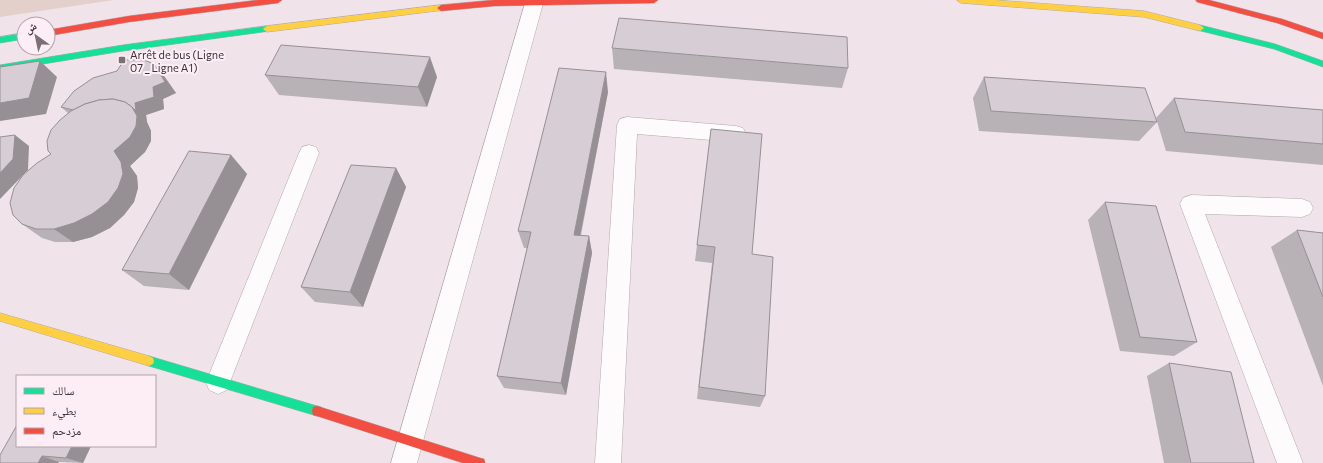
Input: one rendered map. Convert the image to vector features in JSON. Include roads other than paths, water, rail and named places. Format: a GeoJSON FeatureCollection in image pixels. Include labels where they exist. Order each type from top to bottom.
{"type":"FeatureCollection","features":[{"type":"Feature","properties":{"kind":"main road"},"geometry":{"type":"LineString","coordinates":[[56,31],[129,19],[278,0]]}},
{"type":"Feature","properties":{"kind":"main road"},"geometry":{"type":"LineString","coordinates":[[0,68],[123,48],[327,21],[494,3],[534,1],[654,0]]}},
{"type":"Feature","properties":{"kind":"main road"},"geometry":{"type":"LineString","coordinates":[[961,0],[1144,14],[1201,27],[1275,47],[1323,64]]}},
{"type":"Feature","properties":{"kind":"main road"},"geometry":{"type":"LineString","coordinates":[[1200,0],[1279,21],[1323,36]]}},
{"type":"Feature","properties":{"kind":"main road"},"geometry":{"type":"LineString","coordinates":[[0,40],[16,37]]}},
{"type":"Feature","properties":{"kind":"main road"},"geometry":{"type":"LineString","coordinates":[[0,317],[352,421],[480,463]]}},
{"type":"Feature","properties":{"kind":"street"},"geometry":{"type":"LineString","coordinates":[[404,463],[534,1]]}},
{"type":"Feature","properties":{"kind":"street"},"geometry":{"type":"LineString","coordinates":[[608,463],[627,125],[736,134]]}},
{"type":"Feature","properties":{"kind":"street"},"geometry":{"type":"LineString","coordinates":[[218,382],[309,153]]}},
{"type":"Feature","properties":{"kind":"street"},"geometry":{"type":"LineString","coordinates":[[1290,463],[1191,204],[1302,208]]}},
{"type":"Feature","properties":{"kind":"place","name":"Arrêt de bus (Ligne 07 _ Ligne A1)"},"geometry":{"type":"Point","coordinates":[122,60]}}]}
